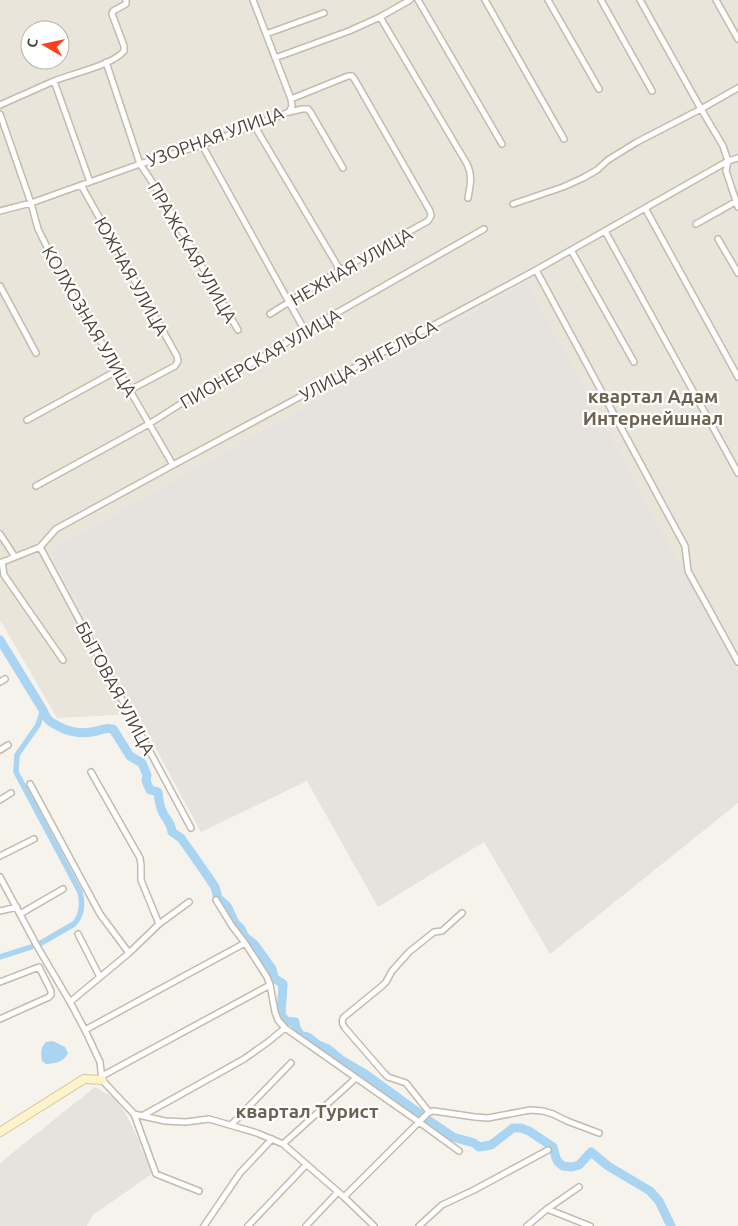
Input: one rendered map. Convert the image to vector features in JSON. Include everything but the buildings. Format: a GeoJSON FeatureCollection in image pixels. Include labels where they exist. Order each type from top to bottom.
{"type":"FeatureCollection","features":[{"type":"Feature","properties":{"kind":"street"},"geometry":{"type":"LineString","coordinates":[[0,104],[120,56],[124,51],[124,46],[112,11],[126,4],[126,0]]}},
{"type":"Feature","properties":{"kind":"street"},"geometry":{"type":"LineString","coordinates":[[253,0],[291,100]]}},
{"type":"Feature","properties":{"kind":"street"},"geometry":{"type":"LineString","coordinates":[[275,58],[349,31],[380,17],[401,2],[410,0]]}},
{"type":"Feature","properties":{"kind":"street"},"geometry":{"type":"LineString","coordinates":[[418,0],[502,144]]}},
{"type":"Feature","properties":{"kind":"street"},"geometry":{"type":"LineString","coordinates":[[485,0],[564,139]]}},
{"type":"Feature","properties":{"kind":"street"},"geometry":{"type":"LineString","coordinates":[[548,0],[599,90]]}},
{"type":"Feature","properties":{"kind":"street"},"geometry":{"type":"LineString","coordinates":[[601,0],[652,91]]}},
{"type":"Feature","properties":{"kind":"street"},"geometry":{"type":"LineString","coordinates":[[640,0],[700,109],[723,146],[728,161],[726,170],[737,204],[696,224]]}},
{"type":"Feature","properties":{"kind":"street"},"geometry":{"type":"LineString","coordinates":[[716,0],[738,39]]}},
{"type":"Feature","properties":{"kind":"street"},"geometry":{"type":"LineString","coordinates":[[266,34],[324,13]]}},
{"type":"Feature","properties":{"kind":"street"},"geometry":{"type":"LineString","coordinates":[[380,17],[470,171],[471,180],[468,198]]}},
{"type":"Feature","properties":{"kind":"street","name":"ПРАЖСКАЯ УЛИЦА"},"geometry":{"type":"LineString","coordinates":[[106,62],[140,164],[167,206],[238,330]]}},
{"type":"Feature","properties":{"kind":"street","name":"УЗОРНАЯ УЛИЦА"},"geometry":{"type":"LineString","coordinates":[[0,211],[30,203],[140,164],[202,145],[289,112],[292,106],[291,100],[352,76],[430,211],[431,216]]}},
{"type":"Feature","properties":{"kind":"street"},"geometry":{"type":"LineString","coordinates":[[54,81],[90,182]]}},
{"type":"Feature","properties":{"kind":"street"},"geometry":{"type":"LineString","coordinates":[[514,204],[583,178],[637,142],[738,88]]}},
{"type":"Feature","properties":{"kind":"street"},"geometry":{"type":"LineString","coordinates":[[289,112],[308,109],[343,168]]}},
{"type":"Feature","properties":{"kind":"street","name":"КОЛХОЗНАЯ УЛИЦА"},"geometry":{"type":"LineString","coordinates":[[0,114],[38,229],[64,281],[173,465]]}},
{"type":"Feature","properties":{"kind":"street"},"geometry":{"type":"LineString","coordinates":[[254,125],[340,270]]}},
{"type":"Feature","properties":{"kind":"street"},"geometry":{"type":"LineString","coordinates":[[202,145],[305,331]]}},
{"type":"Feature","properties":{"kind":"street","name":"УЛИЦА ЭНГЕЛЬСА"},"geometry":{"type":"LineString","coordinates":[[1,563],[40,547],[56,529],[536,270],[728,161],[738,158]]}},
{"type":"Feature","properties":{"kind":"street","name":"ЮЖНАЯ УЛИЦА"},"geometry":{"type":"LineString","coordinates":[[81,186],[177,356],[178,362],[175,366],[130,390]]}},
{"type":"Feature","properties":{"kind":"street"},"geometry":{"type":"LineString","coordinates":[[645,208],[738,377]]}},
{"type":"Feature","properties":{"kind":"street","name":"НЕЖНАЯ УЛИЦА"},"geometry":{"type":"LineString","coordinates":[[270,314],[340,270],[428,221],[431,216]]}},
{"type":"Feature","properties":{"kind":"street","name":"ПИОНЕРСКАЯ УЛИЦА"},"geometry":{"type":"LineString","coordinates":[[36,486],[149,424],[196,394],[484,229]]}},
{"type":"Feature","properties":{"kind":"street"},"geometry":{"type":"LineString","coordinates":[[605,231],[738,473]]}},
{"type":"Feature","properties":{"kind":"street"},"geometry":{"type":"LineString","coordinates":[[718,239],[738,273]]}},
{"type":"Feature","properties":{"kind":"street"},"geometry":{"type":"LineString","coordinates":[[571,250],[634,362]]}},
{"type":"Feature","properties":{"kind":"street"},"geometry":{"type":"LineString","coordinates":[[536,270],[685,546],[688,571],[738,662]]}},
{"type":"Feature","properties":{"kind":"street"},"geometry":{"type":"LineString","coordinates":[[0,286],[36,353]]}},
{"type":"Feature","properties":{"kind":"street"},"geometry":{"type":"LineString","coordinates":[[27,420],[118,370]]}},
{"type":"Feature","properties":{"kind":"street"},"geometry":{"type":"LineString","coordinates":[[0,534],[15,558]]}},
{"type":"Feature","properties":{"kind":"street","name":"БЫТОВАЯ УЛИЦА"},"geometry":{"type":"LineString","coordinates":[[40,547],[191,828]]}},
{"type":"Feature","properties":{"kind":"street"},"geometry":{"type":"LineString","coordinates":[[1,563],[4,575],[63,660]]}},
{"type":"Feature","properties":{"kind":"street"},"geometry":{"type":"LineString","coordinates":[[0,750],[8,745]]}},
{"type":"Feature","properties":{"kind":"street"},"geometry":{"type":"LineString","coordinates":[[91,772],[140,858],[141,880],[159,924]]}},
{"type":"Feature","properties":{"kind":"street"},"geometry":{"type":"LineString","coordinates":[[30,784],[100,914],[129,953]]}},
{"type":"Feature","properties":{"kind":"street"},"geometry":{"type":"LineString","coordinates":[[0,800],[11,794]]}},
{"type":"Feature","properties":{"kind":"street"},"geometry":{"type":"LineString","coordinates":[[0,856],[34,839]]}},
{"type":"Feature","properties":{"kind":"street"},"geometry":{"type":"LineString","coordinates":[[0,877],[85,1030],[100,1062],[102,1078],[134,1114],[156,1174],[199,1191]]}},
{"type":"Feature","properties":{"kind":"street"},"geometry":{"type":"LineString","coordinates":[[20,914],[63,888]]}},
{"type":"Feature","properties":{"kind":"street"},"geometry":{"type":"LineString","coordinates":[[216,900],[267,977],[275,1012],[278,1020],[285,1028],[458,1151]]}},
{"type":"Feature","properties":{"kind":"street"},"geometry":{"type":"LineString","coordinates":[[70,1002],[129,953],[159,924],[189,902]]}},
{"type":"Feature","properties":{"kind":"street"},"geometry":{"type":"LineString","coordinates":[[0,911],[17,907]]}},
{"type":"Feature","properties":{"kind":"street"},"geometry":{"type":"LineString","coordinates":[[429,1112],[406,1083],[384,1074],[344,1028],[342,1020],[386,982],[392,971],[409,952],[434,932],[442,931],[462,913]]}},
{"type":"Feature","properties":{"kind":"street"},"geometry":{"type":"LineString","coordinates":[[78,934],[100,977]]}},
{"type":"Feature","properties":{"kind":"street"},"geometry":{"type":"LineString","coordinates":[[85,1030],[246,943]]}},
{"type":"Feature","properties":{"kind":"street"},"geometry":{"type":"LineString","coordinates":[[0,982],[47,963]]}},
{"type":"Feature","properties":{"kind":"street"},"geometry":{"type":"LineString","coordinates":[[0,1019],[49,998],[51,991],[39,967]]}},
{"type":"Feature","properties":{"kind":"street"},"geometry":{"type":"LineString","coordinates":[[0,1132],[84,1079],[102,1078],[270,985]]}},
{"type":"Feature","properties":{"kind":"street"},"geometry":{"type":"LineString","coordinates":[[142,1116],[244,1059],[285,1028]]}},
{"type":"Feature","properties":{"kind":"street"},"geometry":{"type":"LineString","coordinates":[[231,1125],[291,1064]]}},
{"type":"Feature","properties":{"kind":"street"},"geometry":{"type":"LineString","coordinates":[[283,1144],[356,1078]]}},
{"type":"Feature","properties":{"kind":"street"},"geometry":{"type":"LineString","coordinates":[[344,1198],[429,1112],[439,1111],[488,1118],[530,1110],[543,1110],[599,1133]]}},
{"type":"Feature","properties":{"kind":"street"},"geometry":{"type":"LineString","coordinates":[[134,1114],[165,1121],[186,1122],[209,1119],[257,1133],[283,1144],[374,1226]]}},
{"type":"Feature","properties":{"kind":"street"},"geometry":{"type":"LineString","coordinates":[[204,1226],[240,1173],[272,1139]]}},
{"type":"Feature","properties":{"kind":"street"},"geometry":{"type":"LineString","coordinates":[[419,1226],[442,1205],[548,1150]]}},
{"type":"Feature","properties":{"kind":"street"},"geometry":{"type":"LineString","coordinates":[[248,1226],[306,1165]]}},
{"type":"Feature","properties":{"kind":"street"},"geometry":{"type":"LineString","coordinates":[[527,1226],[579,1187]]}},
{"type":"Feature","properties":{"kind":"street"},"geometry":{"type":"LineString","coordinates":[[306,1226],[338,1192]]}},
{"type":"Feature","properties":{"kind":"street"},"geometry":{"type":"LineString","coordinates":[[548,1209],[590,1226]]}},
{"type":"Feature","properties":{"kind":"shaded area"},"geometry":{"type":"Polygon","coordinates":[[[0,0],[738,0],[738,671],[527,281],[49,551],[137,714],[57,718],[0,620],[0,0]]]}},
{"type":"Feature","properties":{"kind":"shaded area"},"geometry":{"type":"Polygon","coordinates":[[[527,281],[738,671],[738,803],[550,954],[484,842],[378,907],[307,781],[201,832],[49,551],[527,281]]]}},
{"type":"Feature","properties":{"kind":"shaded area"},"geometry":{"type":"Polygon","coordinates":[[[95,1087],[116,1099],[127,1116],[153,1173],[93,1215],[87,1226],[0,1226],[0,1163],[95,1087]]]}},
{"type":"Feature","properties":{"kind":"water"},"geometry":{"type":"Polygon","coordinates":[[[53,1041],[65,1047],[68,1053],[61,1061],[46,1064],[42,1061],[42,1049],[46,1042],[53,1041]]]}},
{"type":"Feature","properties":{"kind":"waterway"},"geometry":{"type":"LineString","coordinates":[[0,640],[50,721],[67,730],[77,732],[113,729],[130,756],[142,763],[147,775],[146,781],[150,790],[158,792],[161,808],[170,824],[172,832],[181,838],[215,887],[218,898],[227,906],[235,923],[245,937],[254,944],[272,969],[274,978],[283,984],[281,1015],[286,1021],[295,1022],[300,1035],[308,1037],[318,1045],[328,1049],[420,1114]]}},
{"type":"Feature","properties":{"kind":"waterway"},"geometry":{"type":"LineString","coordinates":[[41,943],[74,924],[79,917],[82,905],[80,892],[16,772],[17,755],[38,725],[43,710]]}},
{"type":"Feature","properties":{"kind":"waterway"},"geometry":{"type":"LineString","coordinates":[[0,957],[31,947]]}},
{"type":"Feature","properties":{"kind":"waterway"},"geometry":{"type":"LineString","coordinates":[[428,1120],[453,1137],[474,1143],[479,1147],[491,1145],[513,1128],[521,1128],[529,1131],[553,1147],[558,1162],[563,1166],[572,1167],[579,1165],[591,1152],[608,1166],[650,1191],[659,1201],[671,1226]]}},
{"type":"Feature","properties":{"kind":"district","name":"квартал Адам Интернейшнал"},"geometry":{"type":"Point","coordinates":[653,407]}},
{"type":"Feature","properties":{"kind":"district","name":"квартал Турист"},"geometry":{"type":"Point","coordinates":[307,1111]}}]}
